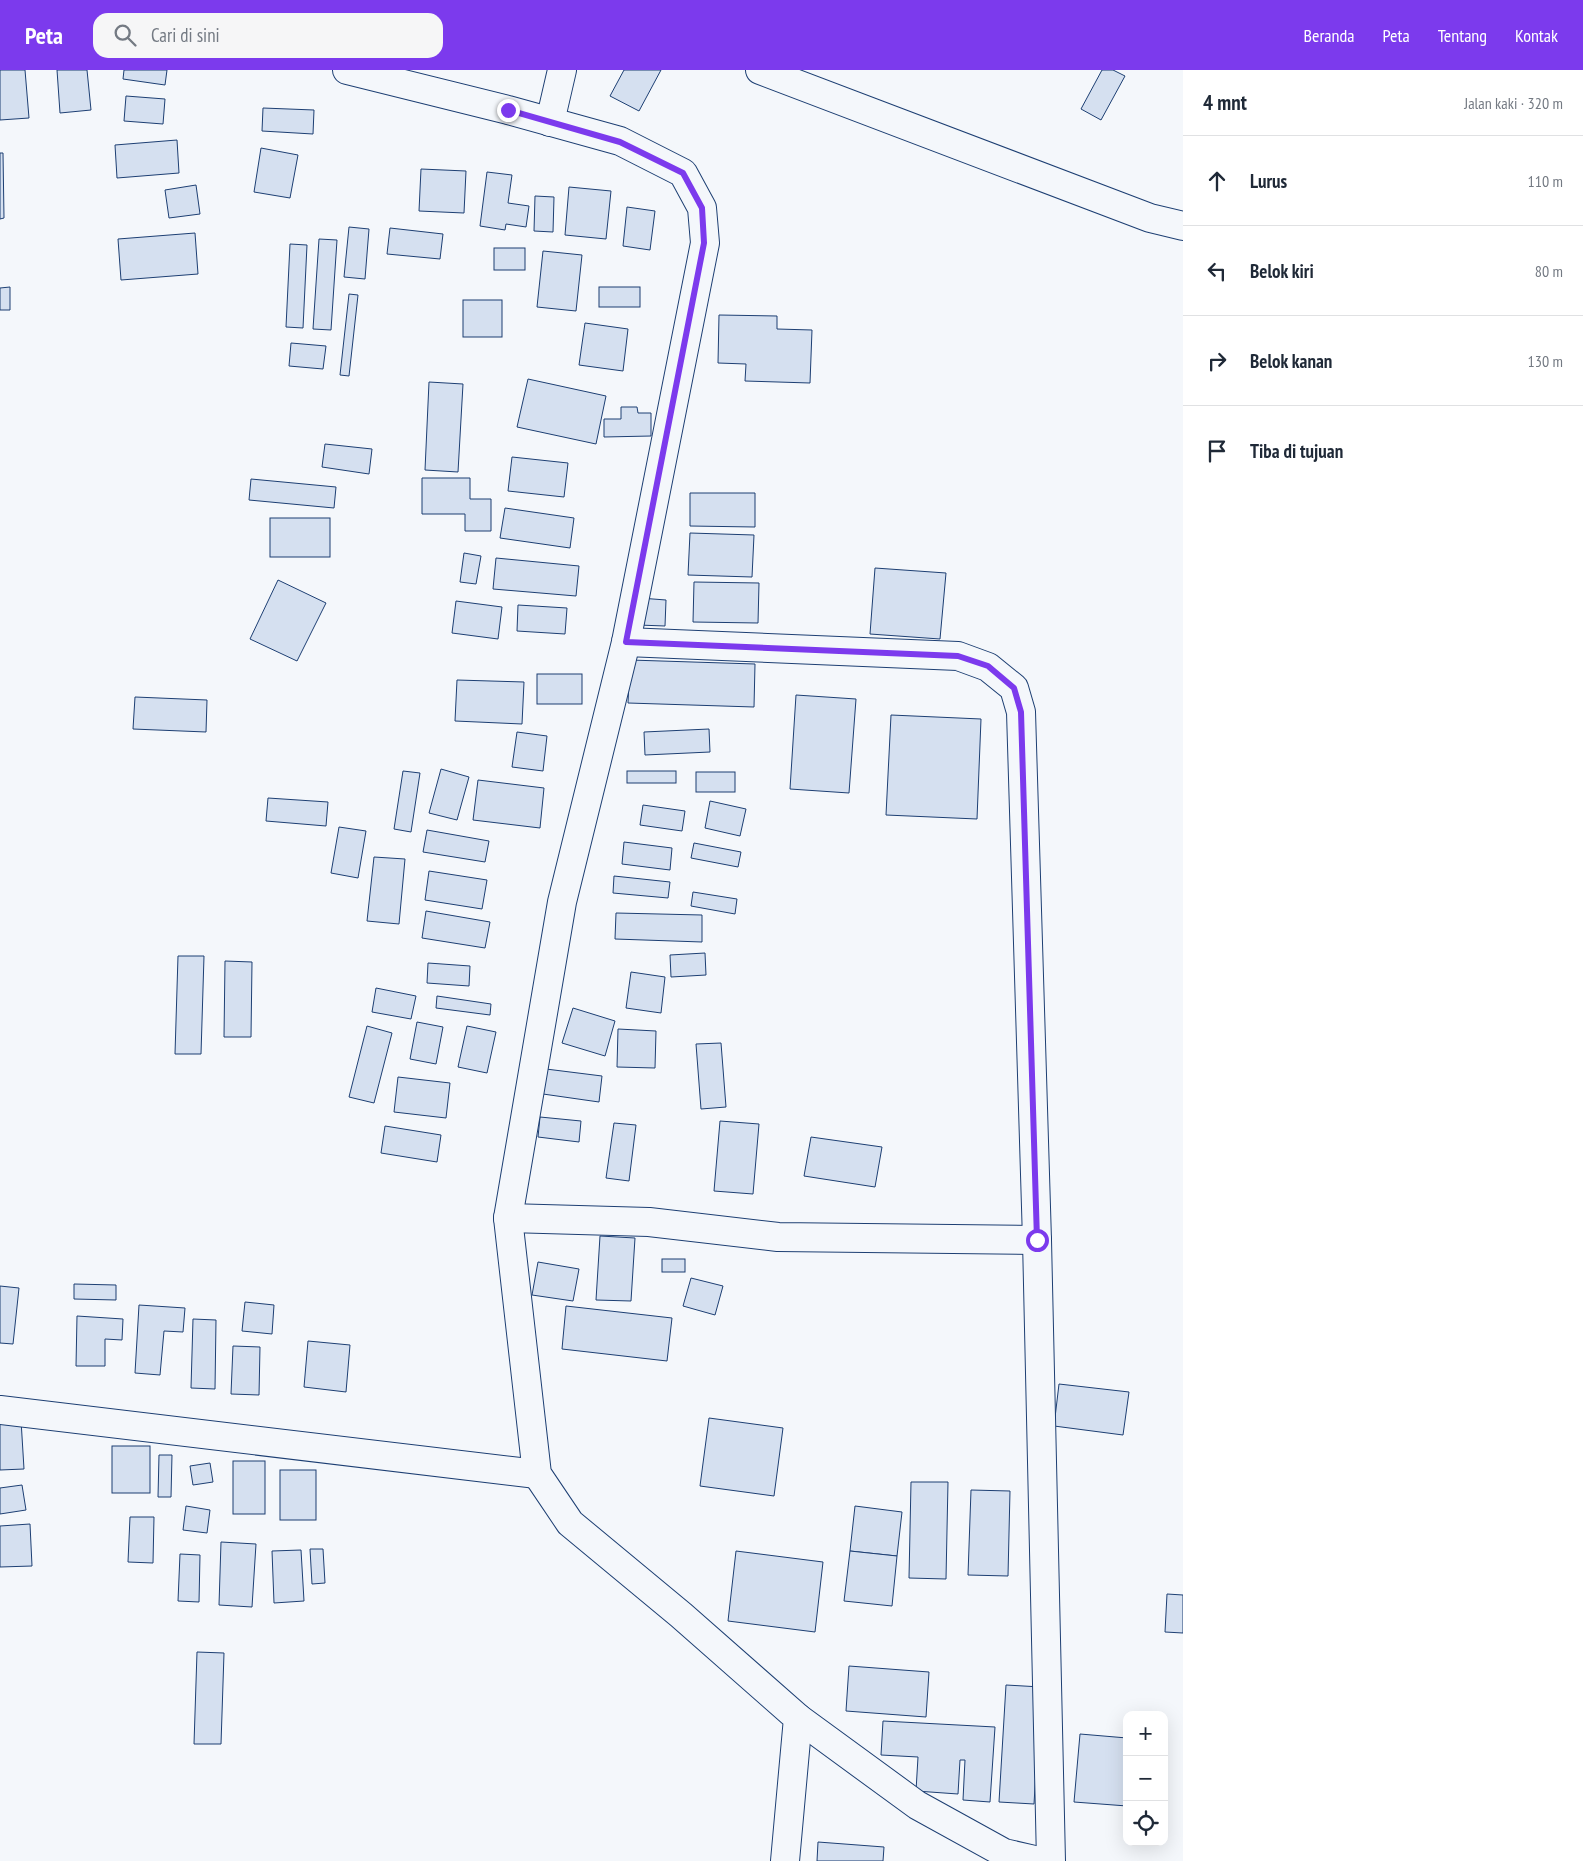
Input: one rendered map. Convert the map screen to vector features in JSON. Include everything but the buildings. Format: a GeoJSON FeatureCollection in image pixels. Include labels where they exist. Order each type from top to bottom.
{"type":"FeatureCollection","features":[{"type":"Feature","properties":{"kind":"street"},"geometry":{"type":"LineString","coordinates":[[347,70],[620,142],[683,173],[702,208],[704,243],[626,642],[562,902],[508,1218],[536,1474],[570,1523],[681,1615],[798,1718],[916,1805],[1004,1853],[1039,1861]]}},
{"type":"Feature","properties":{"kind":"street"},"geometry":{"type":"LineString","coordinates":[[550,122],[562,70]]}},
{"type":"Feature","properties":{"kind":"street"},"geometry":{"type":"LineString","coordinates":[[760,70],[1150,218],[1183,226]]}},
{"type":"Feature","properties":{"kind":"street"},"geometry":{"type":"LineString","coordinates":[[626,642],[958,656],[988,666],[1014,688],[1021,712],[1037,1240],[1051,1861]]}},
{"type":"Feature","properties":{"kind":"street"},"geometry":{"type":"LineString","coordinates":[[508,1218],[649,1222],[778,1237],[1037,1240]]}},
{"type":"Feature","properties":{"kind":"street"},"geometry":{"type":"LineString","coordinates":[[0,1410],[536,1474]]}},
{"type":"Feature","properties":{"kind":"street"},"geometry":{"type":"LineString","coordinates":[[785,1861],[798,1718]]}},
{"type":"Feature","properties":{"kind":"route"},"geometry":{"type":"LineString","coordinates":[[508,110],[620,142],[683,173],[702,208],[704,243],[626,642],[958,656],[988,666],[1014,688],[1021,712],[1037,1240]]}}]}
